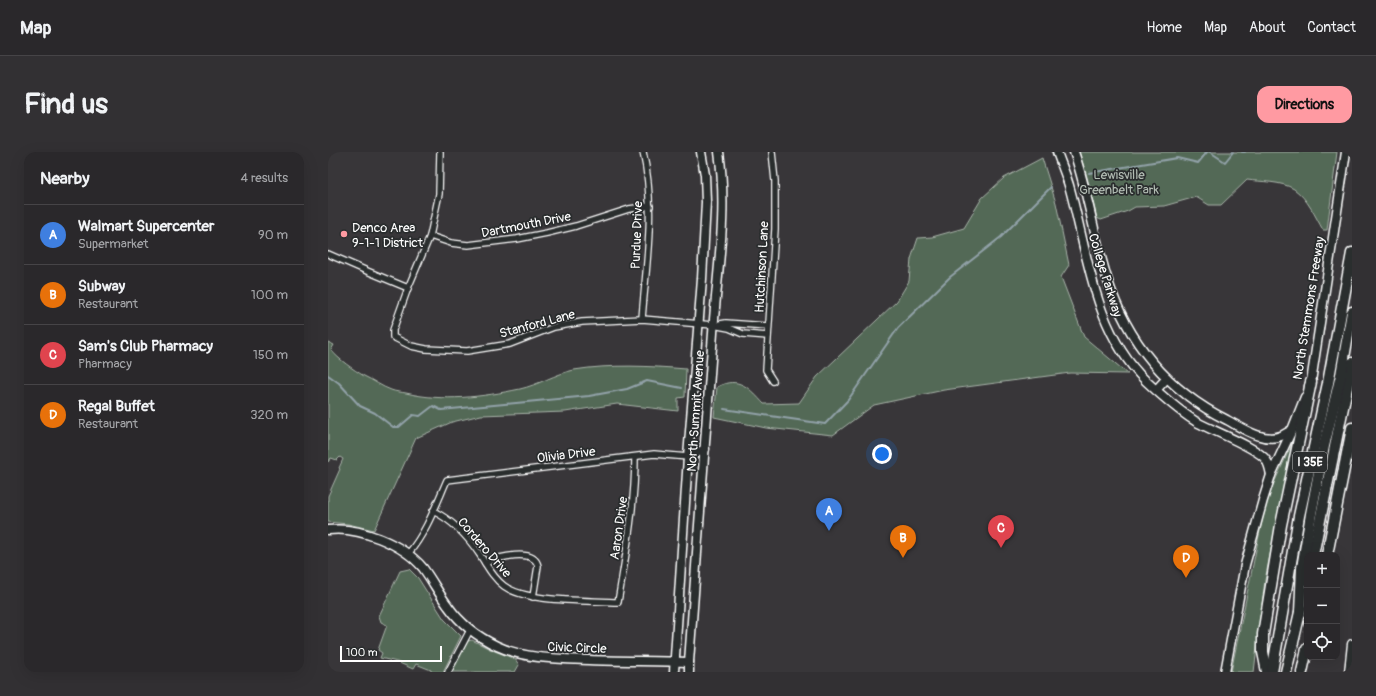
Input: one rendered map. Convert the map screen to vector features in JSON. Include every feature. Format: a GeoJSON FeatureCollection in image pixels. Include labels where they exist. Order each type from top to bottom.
{"type":"FeatureCollection","features":[{"type":"Feature","properties":{"kind":"highway","name":"I 35E"},"geometry":{"type":"LineString","coordinates":[[1272,672],[1299,516],[1328,383],[1352,253]]}},
{"type":"Feature","properties":{"kind":"highway"},"geometry":{"type":"LineString","coordinates":[[1300,613],[1302,568],[1324,446],[1341,375],[1352,312]]}},
{"type":"Feature","properties":{"kind":"highway"},"geometry":{"type":"LineString","coordinates":[[1314,552],[1352,363]]}},
{"type":"Feature","properties":{"kind":"highway"},"geometry":{"type":"LineString","coordinates":[[1268,672],[1263,652],[1264,626],[1281,524],[1311,382]]}},
{"type":"Feature","properties":{"kind":"highway","name":"I 35E"},"geometry":{"type":"LineString","coordinates":[[1328,552],[1351,434]]}},
{"type":"Feature","properties":{"kind":"highway"},"geometry":{"type":"LineString","coordinates":[[1286,672],[1305,588]]}},
{"type":"Feature","properties":{"kind":"highway"},"geometry":{"type":"LineString","coordinates":[[1302,672],[1305,660]]}},
{"type":"Feature","properties":{"kind":"main road","name":"North Summit Avenue"},"geometry":{"type":"LineString","coordinates":[[674,672],[688,457],[699,324],[706,202],[705,175],[701,152]]}},
{"type":"Feature","properties":{"kind":"main road","name":"North Summit Avenue"},"geometry":{"type":"LineString","coordinates":[[689,672],[714,325],[722,241],[722,178],[719,152]]}},
{"type":"Feature","properties":{"kind":"main road","name":"College Parkway"},"geometry":{"type":"LineString","coordinates":[[1057,152],[1070,187],[1086,258],[1104,316],[1127,358],[1145,380],[1178,409],[1196,421],[1257,451],[1266,460],[1271,475]]}},
{"type":"Feature","properties":{"kind":"main road","name":"College Parkway"},"geometry":{"type":"LineString","coordinates":[[1074,152],[1094,224],[1107,279],[1127,326],[1150,360],[1180,390],[1201,406],[1258,435],[1269,437],[1280,436],[1292,430]]}},
{"type":"Feature","properties":{"kind":"main road","name":"North Stemmons Freeway"},"geometry":{"type":"LineString","coordinates":[[1225,672],[1245,565],[1263,500],[1271,475],[1292,430],[1311,382],[1346,152]]}},
{"type":"Feature","properties":{"kind":"main road"},"geometry":{"type":"LineString","coordinates":[[1079,228],[1094,224]]}},
{"type":"Feature","properties":{"kind":"main road"},"geometry":{"type":"LineString","coordinates":[[1156,390],[1167,378]]}},
{"type":"Feature","properties":{"kind":"main road"},"geometry":{"type":"LineString","coordinates":[[688,457],[705,449]]}},
{"type":"Feature","properties":{"kind":"main road","name":"Civic Circle"},"geometry":{"type":"LineString","coordinates":[[328,530],[333,529],[358,532],[373,536],[402,549],[422,568],[449,608],[470,630],[483,639],[508,651],[547,659],[689,662]]}},
{"type":"Feature","properties":{"kind":"main road"},"geometry":{"type":"LineString","coordinates":[[1349,672],[1352,644]]}},
{"type":"Feature","properties":{"kind":"street"},"geometry":{"type":"LineString","coordinates":[[328,254],[367,272],[408,288],[430,236],[439,200],[440,152]]}},
{"type":"Feature","properties":{"kind":"street","name":"Purdue Drive"},"geometry":{"type":"LineString","coordinates":[[642,319],[650,206],[647,171],[643,152]]}},
{"type":"Feature","properties":{"kind":"street","name":"Hutchinson Lane"},"geometry":{"type":"LineString","coordinates":[[772,152],[775,181],[775,229],[766,370],[773,381]]}},
{"type":"Feature","properties":{"kind":"street","name":"Dartmouth Drive"},"geometry":{"type":"LineString","coordinates":[[430,236],[451,243],[468,245],[517,239],[547,234],[629,209],[650,206]]}},
{"type":"Feature","properties":{"kind":"street","name":"Stanford Lane"},"geometry":{"type":"LineString","coordinates":[[408,288],[393,330],[393,336],[411,346],[426,349],[467,351],[510,344],[554,327],[582,322],[642,319],[714,325],[729,328],[743,334],[768,336]]}},
{"type":"Feature","properties":{"kind":"street","name":"Stanford Lane"},"geometry":{"type":"LineString","coordinates":[[714,325],[726,323],[768,326]]}},
{"type":"Feature","properties":{"kind":"street","name":"Olivia Drive"},"geometry":{"type":"LineString","coordinates":[[433,511],[447,480],[661,454],[688,457]]}},
{"type":"Feature","properties":{"kind":"street","name":"Aaron Drive"},"geometry":{"type":"LineString","coordinates":[[618,602],[631,523],[635,457]]}},
{"type":"Feature","properties":{"kind":"street"},"geometry":{"type":"LineString","coordinates":[[408,554],[420,538],[433,511]]}},
{"type":"Feature","properties":{"kind":"street","name":"Cordero Drive"},"geometry":{"type":"LineString","coordinates":[[433,511],[459,530],[473,546],[492,574],[503,585],[515,592],[533,597],[618,602]]}},
{"type":"Feature","properties":{"kind":"street"},"geometry":{"type":"LineString","coordinates":[[485,563],[501,558],[525,555],[533,557],[537,561],[538,566],[533,597]]}},
{"type":"Feature","properties":{"kind":"street"},"geometry":{"type":"LineString","coordinates":[[448,672],[470,630]]}},
{"type":"Feature","properties":{"kind":"green space","name":"Lewisville Greenbelt Park"},"geometry":{"type":"Polygon","coordinates":[[[1079,152],[1337,152],[1327,230],[1323,230],[1307,203],[1294,189],[1283,184],[1247,180],[1221,205],[1209,205],[1196,197],[1164,206],[1135,207],[1128,211],[1101,220],[1097,218],[1086,173],[1079,152]]]}},
{"type":"Feature","properties":{"kind":"green space"},"geometry":{"type":"Polygon","coordinates":[[[1042,158],[1056,203],[1069,265],[1061,277],[1084,337],[1128,374],[1070,373],[944,390],[874,405],[833,435],[766,428],[714,417],[717,387],[732,382],[744,385],[764,404],[799,403],[817,377],[897,301],[909,281],[911,259],[918,238],[932,237],[964,228],[982,198],[1004,178],[1042,158]]]}},
{"type":"Feature","properties":{"kind":"green space"},"geometry":{"type":"Polygon","coordinates":[[[328,342],[334,345],[331,350],[338,357],[364,376],[393,391],[420,396],[448,398],[491,394],[527,387],[574,370],[630,366],[686,369],[685,397],[678,398],[678,411],[617,404],[565,412],[481,415],[452,422],[416,438],[374,530],[348,524],[328,522],[328,496],[343,459],[340,457],[337,460],[331,458],[328,462],[328,342]]]}},
{"type":"Feature","properties":{"kind":"green space"},"geometry":{"type":"Polygon","coordinates":[[[1292,444],[1265,580],[1254,672],[1231,672],[1268,496],[1292,444]]]}},
{"type":"Feature","properties":{"kind":"green space"},"geometry":{"type":"Polygon","coordinates":[[[409,569],[418,578],[444,619],[461,636],[443,672],[431,672],[431,670],[416,664],[413,669],[397,662],[380,658],[382,653],[378,650],[387,625],[381,622],[379,616],[400,571],[409,569]]]}},
{"type":"Feature","properties":{"kind":"green space"},"geometry":{"type":"Polygon","coordinates":[[[472,640],[515,659],[519,665],[515,672],[451,672],[468,641],[472,640]]]}},
{"type":"Feature","properties":{"kind":"waterway"},"geometry":{"type":"LineString","coordinates":[[1089,173],[1177,158],[1198,163],[1207,152]]}},
{"type":"Feature","properties":{"kind":"waterway"},"geometry":{"type":"LineString","coordinates":[[1210,152],[1225,162],[1233,152]]}},
{"type":"Feature","properties":{"kind":"waterway"},"geometry":{"type":"LineString","coordinates":[[724,409],[825,424],[848,400],[898,328],[950,277],[1001,237],[1051,187]]}},
{"type":"Feature","properties":{"kind":"waterway"},"geometry":{"type":"LineString","coordinates":[[328,375],[339,383],[360,406],[375,413],[393,427],[399,427],[413,415],[420,416],[433,406],[441,410],[589,396],[627,389],[647,381],[682,388]]}},
{"type":"Feature","properties":{"kind":"place","name":"Denco Area 9-1-1 District"},"geometry":{"type":"Point","coordinates":[344,234]}},
{"type":"Feature","properties":{"kind":"place","name":"Walmart Supercenter"},"geometry":{"type":"Point","coordinates":[829,531]}},
{"type":"Feature","properties":{"kind":"place","name":"Sam's Club Pharmacy"},"geometry":{"type":"Point","coordinates":[1001,548]}},
{"type":"Feature","properties":{"kind":"place","name":"Subway"},"geometry":{"type":"Point","coordinates":[903,558]}},
{"type":"Feature","properties":{"kind":"place","name":"Regal Buffet"},"geometry":{"type":"Point","coordinates":[1186,578]}}]}
